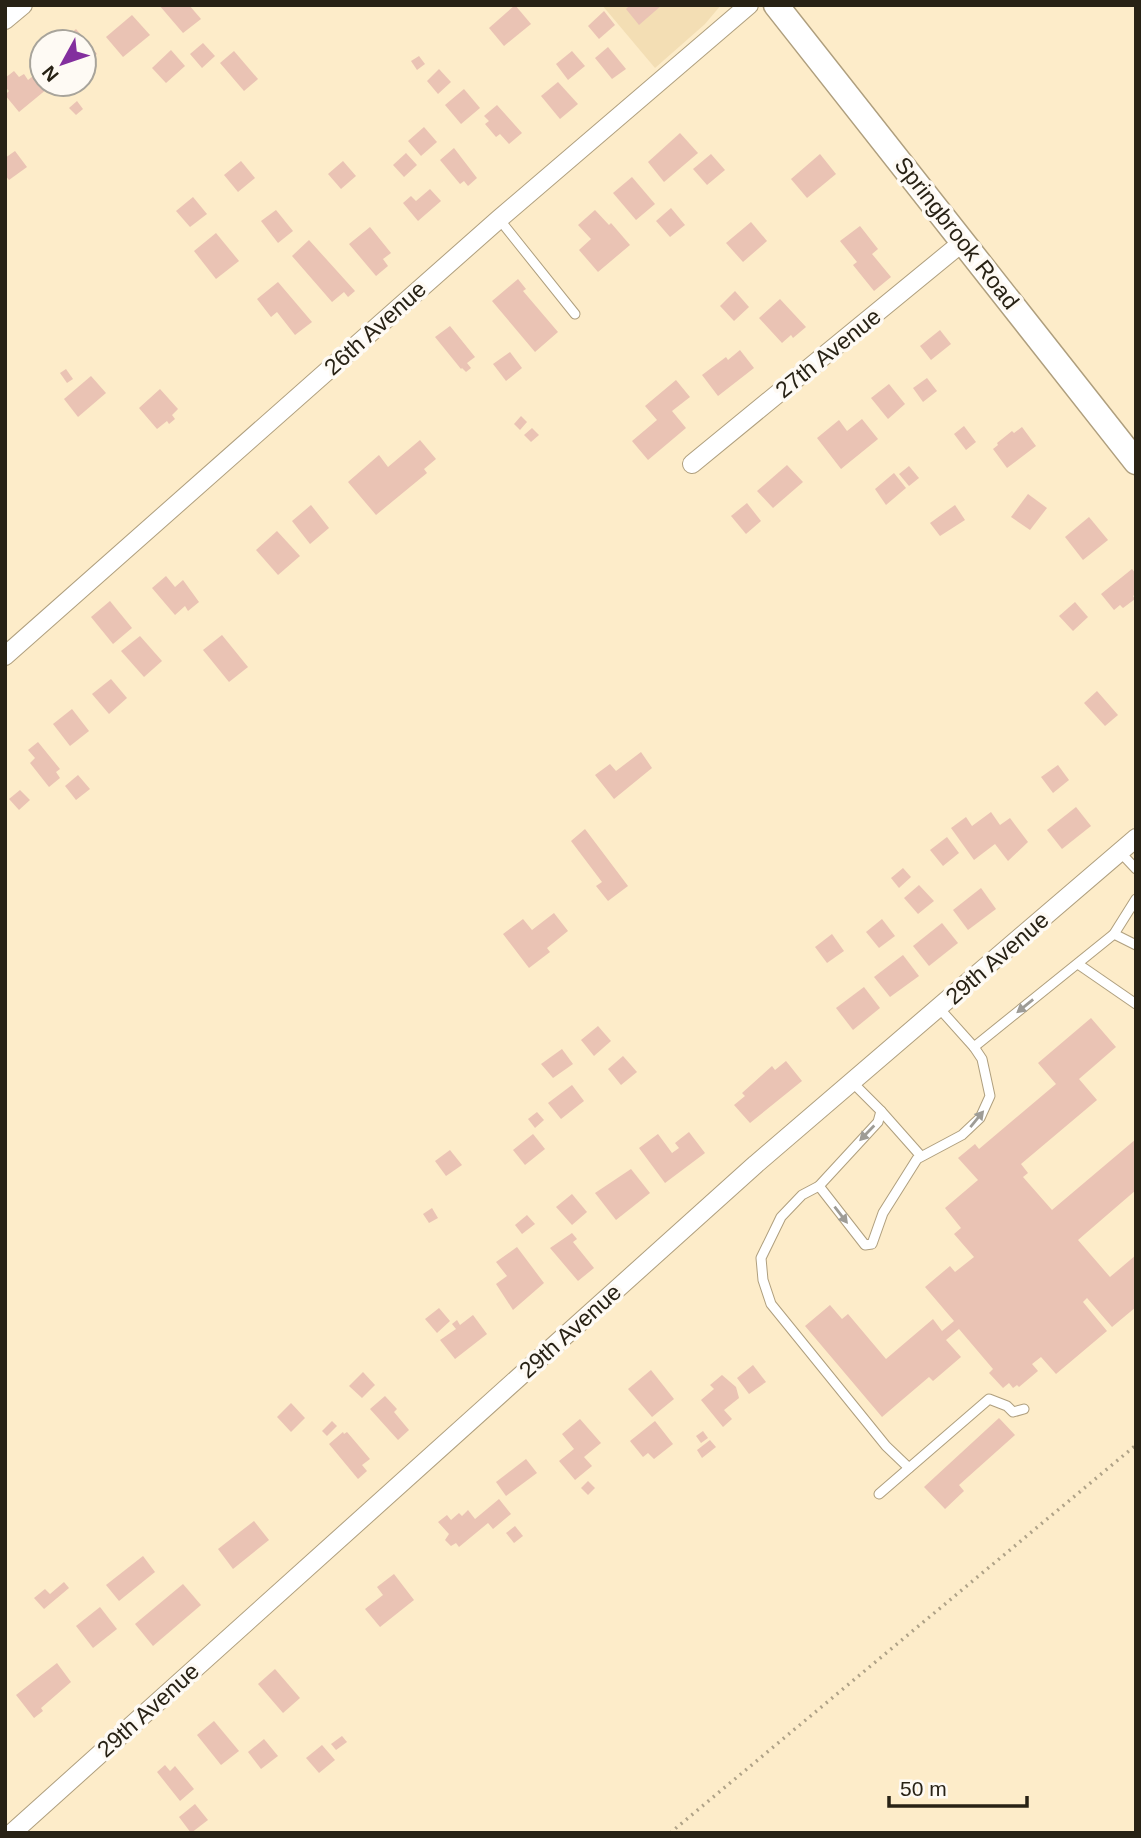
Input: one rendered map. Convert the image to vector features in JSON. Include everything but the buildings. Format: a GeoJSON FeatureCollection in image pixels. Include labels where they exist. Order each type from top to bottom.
{"type":"FeatureCollection","features":[{"type":"Feature","properties":{"kind":"street"},"geometry":{"type":"LineString","coordinates":[[5,20],[23,5]]}},
{"type":"Feature","properties":{"kind":"street","name":"26th Avenue"},"geometry":{"type":"LineString","coordinates":[[5,656],[499,219],[749,5]]}},
{"type":"Feature","properties":{"kind":"street","name":"Springbrook Road"},"geometry":{"type":"LineString","coordinates":[[776,5],[1136,462]]}},
{"type":"Feature","properties":{"kind":"street","name":"27th Avenue"},"geometry":{"type":"LineString","coordinates":[[692,464],[964,242]]}},
{"type":"Feature","properties":{"kind":"street","name":"29th Avenue"},"geometry":{"type":"LineString","coordinates":[[12,1833],[851,1081],[1136,838]]}},
{"type":"Feature","properties":{"kind":"lane"},"geometry":{"type":"LineString","coordinates":[[499,219],[575,314]]}},
{"type":"Feature","properties":{"kind":"lane"},"geometry":{"type":"LineString","coordinates":[[1120,852],[1136,869]]}},
{"type":"Feature","properties":{"kind":"lane"},"geometry":{"type":"LineString","coordinates":[[974,1047],[1114,934],[1136,899]]}},
{"type":"Feature","properties":{"kind":"lane"},"geometry":{"type":"LineString","coordinates":[[1114,934],[1136,945]]}},
{"type":"Feature","properties":{"kind":"lane"},"geometry":{"type":"LineString","coordinates":[[1079,964],[1136,1004]]}},
{"type":"Feature","properties":{"kind":"lane"},"geometry":{"type":"LineString","coordinates":[[819,1186],[864,1244],[869,1245],[873,1242],[883,1213],[920,1155],[962,1135],[981,1118],[990,1096],[982,1059],[939,1007]]}},
{"type":"Feature","properties":{"kind":"lane"},"geometry":{"type":"LineString","coordinates":[[851,1081],[920,1155]]}},
{"type":"Feature","properties":{"kind":"lane"},"geometry":{"type":"LineString","coordinates":[[881,1111],[878,1122],[819,1186],[802,1195],[781,1217],[761,1258],[763,1280],[771,1304],[886,1447],[909,1468]]}},
{"type":"Feature","properties":{"kind":"lane"},"geometry":{"type":"LineString","coordinates":[[879,1494],[989,1399],[1007,1406],[1013,1412],[1024,1409]]}},
{"type":"Feature","properties":{"kind":"path"},"geometry":{"type":"LineString","coordinates":[[670,1833],[1136,1444]]}},
{"type":"Feature","properties":{"kind":"shaded area"},"geometry":{"type":"Polygon","coordinates":[[[602,5],[721,5],[705,24],[655,68],[602,5]]]}}]}
